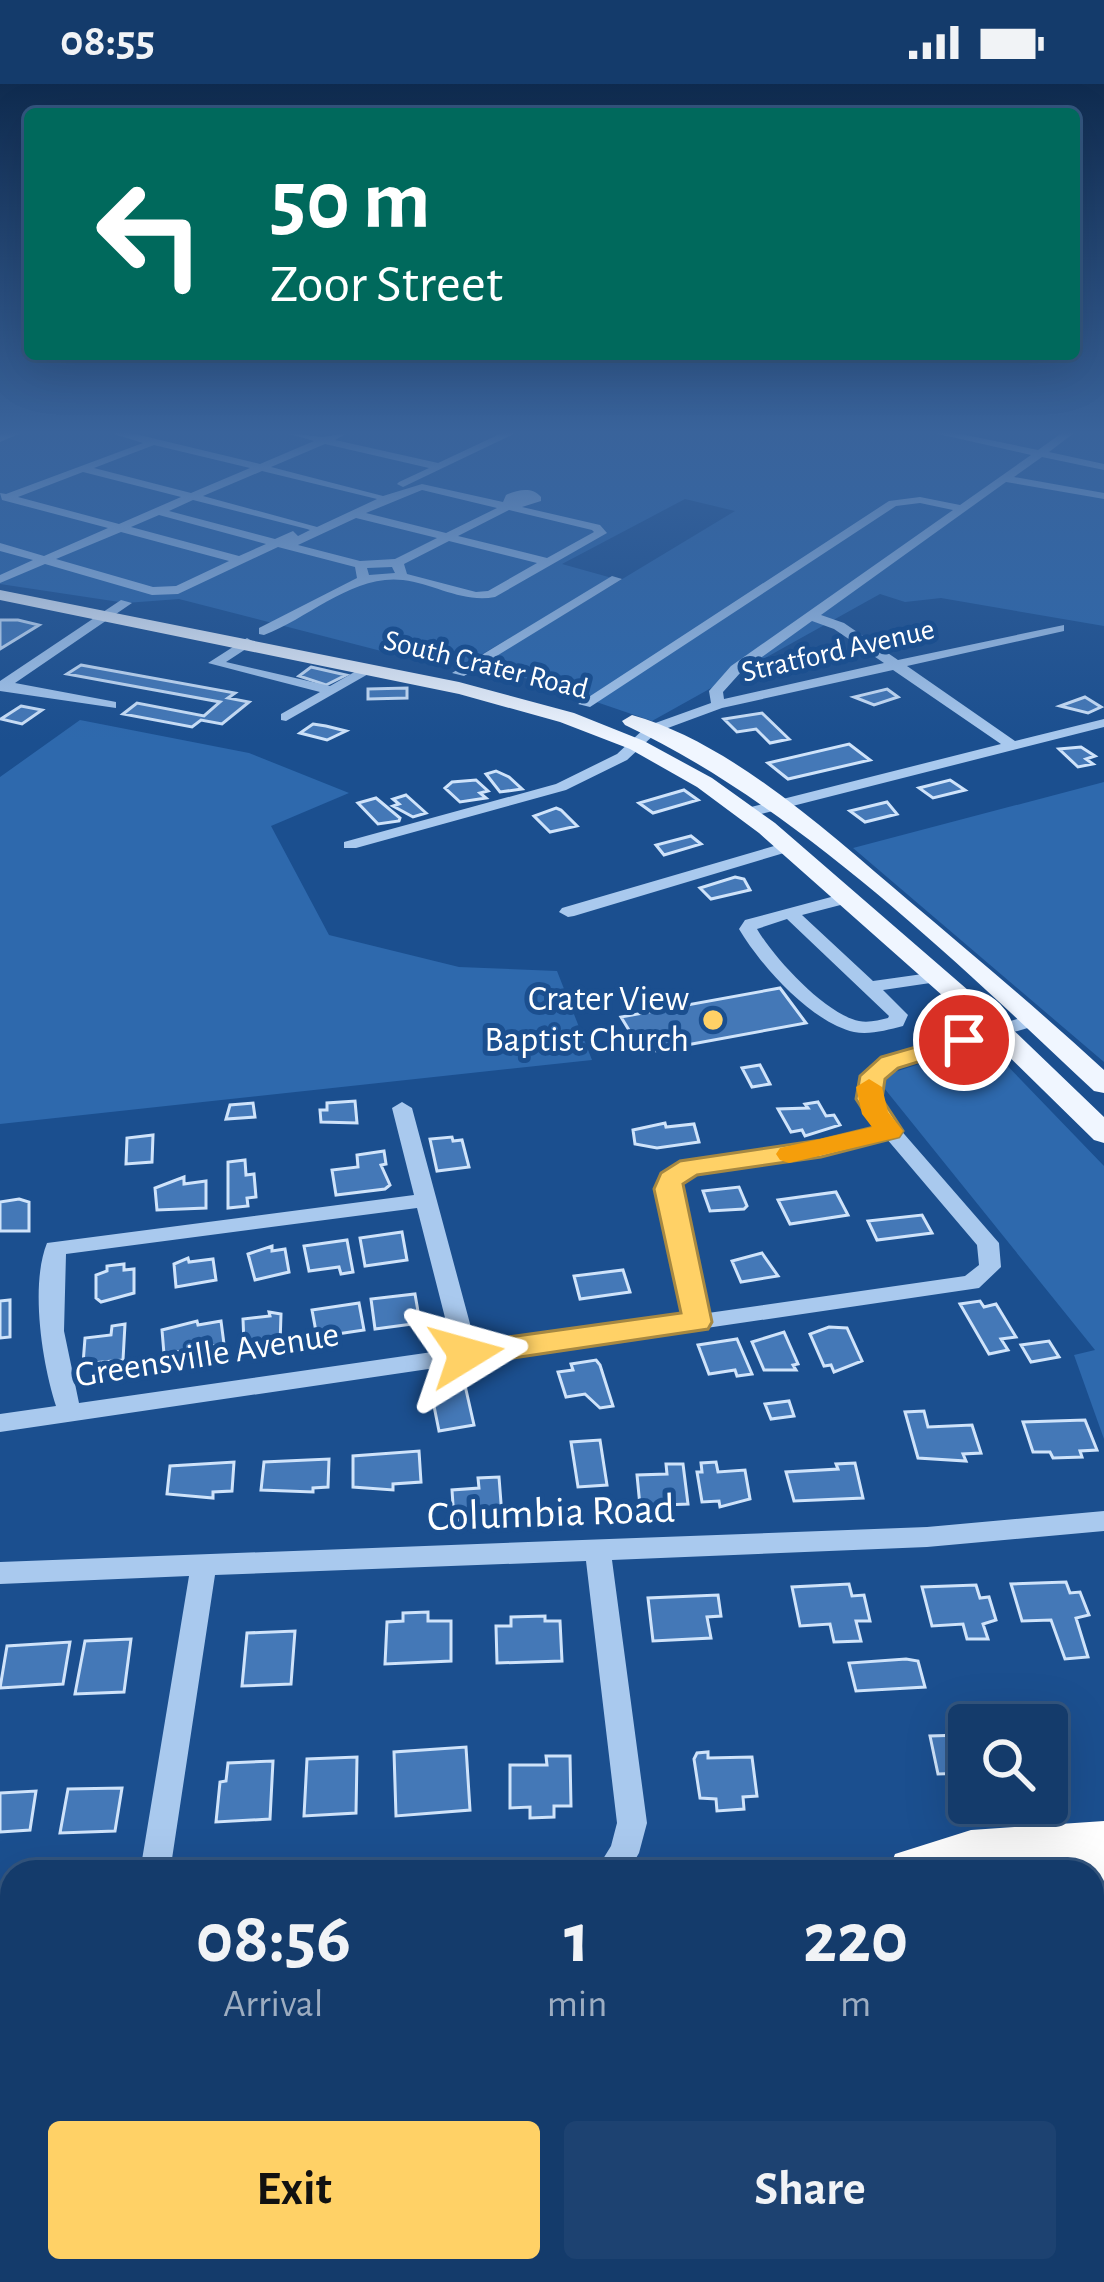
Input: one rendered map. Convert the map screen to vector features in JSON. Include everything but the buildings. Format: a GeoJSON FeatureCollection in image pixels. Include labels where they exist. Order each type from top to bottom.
{"type":"FeatureCollection","features":[{"type":"Feature","properties":{"kind":"highway"},"geometry":{"type":"LineString","coordinates":[[954,1860],[1104,1845]]}},
{"type":"Feature","properties":{"kind":"main road","name":"South Crater Road"},"geometry":{"type":"LineString","coordinates":[[4,586],[459,673],[585,704],[645,737],[747,780],[1034,1020],[1104,1085]]}},
{"type":"Feature","properties":{"kind":"main road","name":"South Crater Road"},"geometry":{"type":"LineString","coordinates":[[256,636],[645,737],[748,812],[997,1031],[1104,1134]]}},
{"type":"Feature","properties":{"kind":"street"},"geometry":{"type":"LineString","coordinates":[[4,586],[42,560],[100,536]]}},
{"type":"Feature","properties":{"kind":"street"},"geometry":{"type":"LineString","coordinates":[[147,536],[240,560]]}},
{"type":"Feature","properties":{"kind":"street"},"geometry":{"type":"LineString","coordinates":[[246,536],[362,572],[399,569],[476,596],[491,594],[599,536]]}},
{"type":"Feature","properties":{"kind":"street"},"geometry":{"type":"LineString","coordinates":[[281,545],[297,536]]}},
{"type":"Feature","properties":{"kind":"street"},"geometry":{"type":"LineString","coordinates":[[0,548],[152,592],[178,590],[304,536]]}},
{"type":"Feature","properties":{"kind":"street"},"geometry":{"type":"LineString","coordinates":[[442,536],[547,562]]}},
{"type":"Feature","properties":{"kind":"street"},"geometry":{"type":"LineString","coordinates":[[399,569],[451,536]]}},
{"type":"Feature","properties":{"kind":"street"},"geometry":{"type":"LineString","coordinates":[[585,704],[843,536]]}},
{"type":"Feature","properties":{"kind":"street"},"geometry":{"type":"LineString","coordinates":[[718,705],[720,684],[924,536]]}},
{"type":"Feature","properties":{"kind":"street"},"geometry":{"type":"LineString","coordinates":[[329,690],[215,663],[362,572]]}},
{"type":"Feature","properties":{"kind":"street"},"geometry":{"type":"LineString","coordinates":[[459,673],[616,579]]}},
{"type":"Feature","properties":{"kind":"street"},"geometry":{"type":"LineString","coordinates":[[2,686],[118,608]]}},
{"type":"Feature","properties":{"kind":"street"},"geometry":{"type":"LineString","coordinates":[[812,616],[838,626],[1011,746]]}},
{"type":"Feature","properties":{"kind":"street","name":"Stratford Avenue"},"geometry":{"type":"LineString","coordinates":[[350,845],[562,788],[645,737],[718,705],[1059,628]]}},
{"type":"Feature","properties":{"kind":"street"},"geometry":{"type":"LineString","coordinates":[[286,717],[329,690],[346,687],[370,669]]}},
{"type":"Feature","properties":{"kind":"street"},"geometry":{"type":"LineString","coordinates":[[2,686],[111,705]]}},
{"type":"Feature","properties":{"kind":"street"},"geometry":{"type":"LineString","coordinates":[[748,812],[1104,723]]}},
{"type":"Feature","properties":{"kind":"street"},"geometry":{"type":"LineString","coordinates":[[568,912],[788,847]]}},
{"type":"Feature","properties":{"kind":"street"},"geometry":{"type":"LineString","coordinates":[[790,914],[898,1015],[896,1022],[861,1028],[837,1019],[756,947],[748,929],[751,925],[846,898]]}},
{"type":"Feature","properties":{"kind":"street"},"geometry":{"type":"LineString","coordinates":[[869,987],[937,977]]}},
{"type":"Feature","properties":{"kind":"street"},"geometry":{"type":"LineString","coordinates":[[698,1322],[671,1206],[671,1179],[690,1167],[821,1149],[890,1131],[869,1099],[869,1084],[880,1069],[1034,1020]]}},
{"type":"Feature","properties":{"kind":"street"},"geometry":{"type":"LineString","coordinates":[[402,1108],[466,1354]]}},
{"type":"Feature","properties":{"kind":"street","name":"Greensville Avenue"},"geometry":{"type":"LineString","coordinates":[[0,1423],[971,1283],[990,1267],[988,1243],[890,1131]]}},
{"type":"Feature","properties":{"kind":"street"},"geometry":{"type":"LineString","coordinates":[[70,1412],[57,1379],[51,1335],[55,1248],[424,1199]]}},
{"type":"Feature","properties":{"kind":"street","name":"Columbia Road"},"geometry":{"type":"LineString","coordinates":[[0,1573],[927,1537],[1104,1520]]}},
{"type":"Feature","properties":{"kind":"street"},"geometry":{"type":"LineString","coordinates":[[598,1550],[631,1834],[617,1860]]}},
{"type":"Feature","properties":{"kind":"street"},"geometry":{"type":"LineString","coordinates":[[157,1860],[204,1564]]}},
{"type":"Feature","properties":{"kind":"shaded area"},"geometry":{"type":"Polygon","coordinates":[[[0,536],[616,536],[562,564],[612,578],[462,666],[389,653],[179,599],[126,603],[0,584],[0,536]]]}},
{"type":"Feature","properties":{"kind":"shaded area"},"geometry":{"type":"Polygon","coordinates":[[[694,536],[1104,536],[1104,626],[941,598],[905,602],[880,594],[652,721],[529,679],[475,668],[694,536]]]}},
{"type":"Feature","properties":{"kind":"shaded area"},"geometry":{"type":"Polygon","coordinates":[[[80,720],[249,753],[349,793],[271,826],[329,935],[459,967],[557,971],[592,1060],[0,1124],[0,777],[80,720]]]}},
{"type":"Feature","properties":{"kind":"shaded area"},"geometry":{"type":"Polygon","coordinates":[[[1104,782],[1104,1062],[853,848],[1104,782]]]}},
{"type":"Feature","properties":{"kind":"shaded area"},"geometry":{"type":"Polygon","coordinates":[[[969,1048],[999,1057],[1104,1166],[1104,1439],[1074,1355],[1095,1350],[876,1078],[969,1048]]]}},
{"type":"Feature","properties":{"kind":"slow traffic"},"geometry":{"type":"LineString","coordinates":[[789,1154],[890,1131],[875,1114],[869,1087]]}},
{"type":"Feature","properties":{"kind":"place","name":"Crater View Baptist Church"},"geometry":{"type":"Point","coordinates":[713,1020]}},
{"type":"Feature","properties":{"kind":"route"},"geometry":{"type":"LineString","coordinates":[[466,1354],[698,1322],[668,1189],[671,1179],[690,1167],[821,1149],[890,1131],[869,1099],[873,1076],[890,1063],[964,1040]]}}]}
